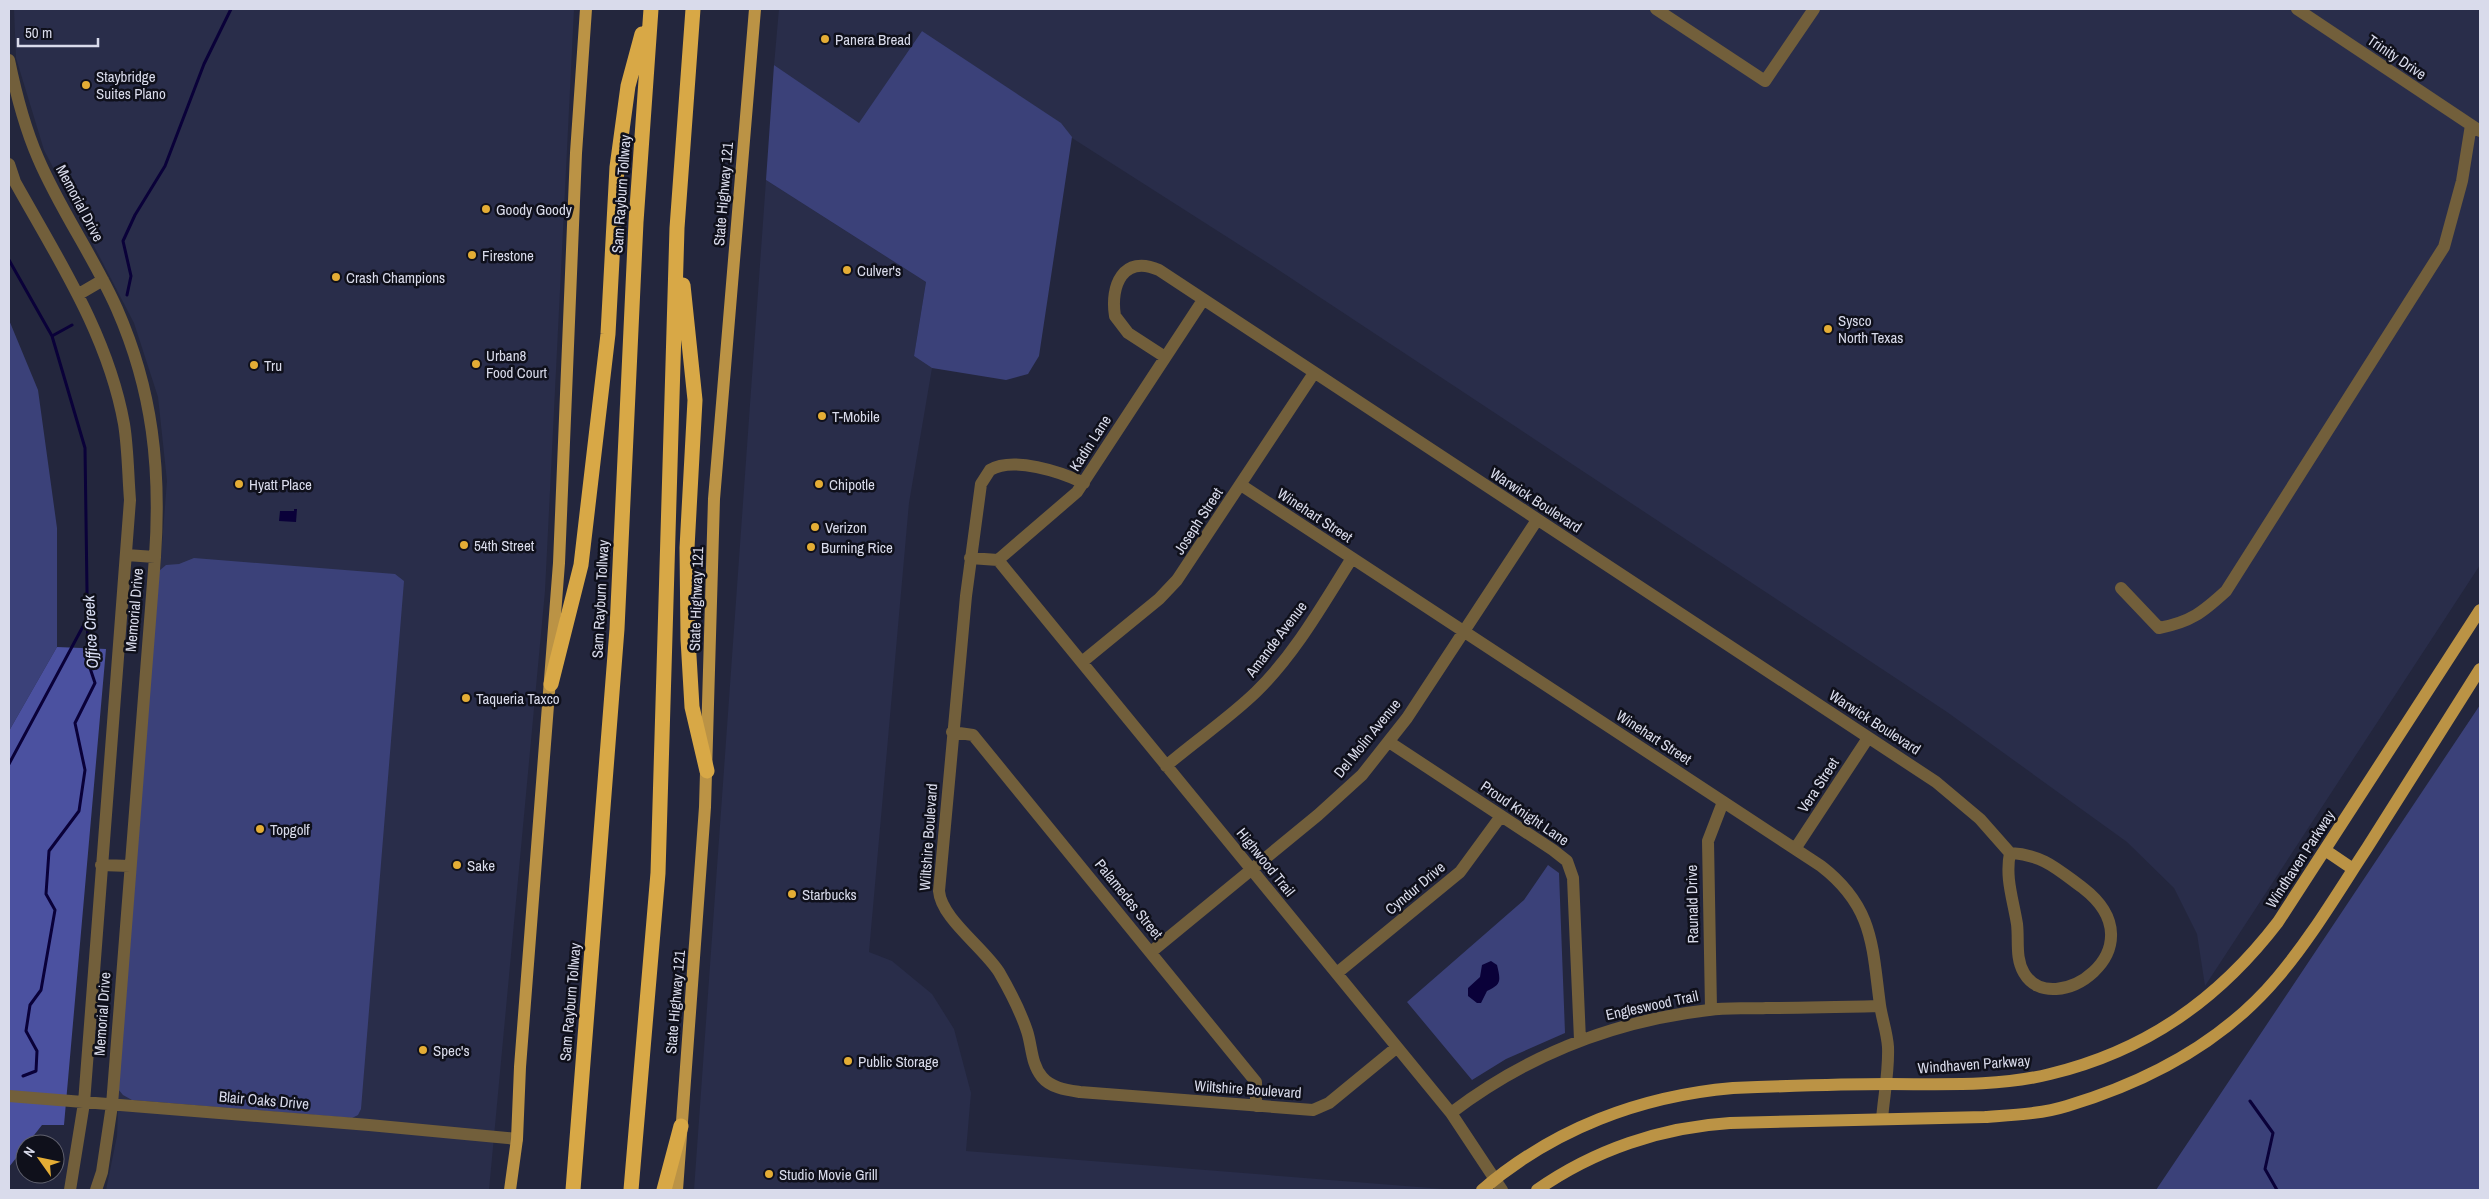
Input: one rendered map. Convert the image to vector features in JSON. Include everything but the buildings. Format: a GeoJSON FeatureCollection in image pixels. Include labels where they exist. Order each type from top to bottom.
{"type":"FeatureCollection","features":[{"type":"Feature","properties":{"kind":"highway"},"geometry":{"type":"LineString","coordinates":[[551,684],[581,564],[608,334],[617,167],[628,86],[650,9]]}},
{"type":"Feature","properties":{"kind":"highway","name":"Sam Rayburn Tollway"},"geometry":{"type":"LineString","coordinates":[[572,1190],[618,629],[636,222],[650,9]]}},
{"type":"Feature","properties":{"kind":"highway"},"geometry":{"type":"LineString","coordinates":[[631,1190],[658,873],[677,228],[693,9]]}},
{"type":"Feature","properties":{"kind":"highway"},"geometry":{"type":"LineString","coordinates":[[677,228],[695,400],[687,548],[688,639],[692,707],[707,771]]}},
{"type":"Feature","properties":{"kind":"highway"},"geometry":{"type":"LineString","coordinates":[[664,1190],[681,1126]]}},
{"type":"Feature","properties":{"kind":"main road"},"geometry":{"type":"LineString","coordinates":[[510,1190],[516,1139],[559,563],[576,152],[586,9]]}},
{"type":"Feature","properties":{"kind":"main road","name":"State Highway 121"},"geometry":{"type":"LineString","coordinates":[[676,1190],[707,771],[714,499],[755,9]]}},
{"type":"Feature","properties":{"kind":"main road","name":"Windhaven Parkway"},"geometry":{"type":"LineString","coordinates":[[1482,1190],[1498,1185],[1528,1157],[1594,1121],[1622,1109],[1658,1098],[1733,1088],[1968,1083],[2049,1074],[2088,1064],[2144,1040],[2187,1014],[2217,990],[2243,964],[2278,922],[2480,610]]}},
{"type":"Feature","properties":{"kind":"main road"},"geometry":{"type":"LineString","coordinates":[[1537,1190],[1574,1168],[1622,1146],[1689,1127],[1730,1123],[1985,1117],[2045,1110],[2066,1106],[2156,1071],[2208,1041],[2256,1001],[2306,940],[2480,669]]}},
{"type":"Feature","properties":{"kind":"main road"},"geometry":{"type":"LineString","coordinates":[[2325,850],[2353,869]]}},
{"type":"Feature","properties":{"kind":"street"},"geometry":{"type":"LineString","coordinates":[[1656,9],[1765,81],[1814,9]]}},
{"type":"Feature","properties":{"kind":"street","name":"Trinity Drive"},"geometry":{"type":"LineString","coordinates":[[2297,9],[2476,128]]}},
{"type":"Feature","properties":{"kind":"street","name":"Memorial Drive"},"geometry":{"type":"LineString","coordinates":[[9,60],[18,105],[38,159],[104,280],[138,362],[151,419],[158,489],[155,558],[112,1105],[102,1172],[96,1190]]}},
{"type":"Feature","properties":{"kind":"street"},"geometry":{"type":"LineString","coordinates":[[2121,588],[2160,628],[2182,624],[2203,612],[2226,590],[2444,247],[2476,128]]}},
{"type":"Feature","properties":{"kind":"street","name":"Memorial Drive"},"geometry":{"type":"LineString","coordinates":[[9,164],[15,182],[79,294],[106,359],[124,424],[130,500],[84,1103],[70,1190]]}},
{"type":"Feature","properties":{"kind":"street","name":"Warwick Boulevard"},"geometry":{"type":"LineString","coordinates":[[1165,357],[1139,341],[1117,322],[1114,310],[1118,282],[1123,273],[1134,266],[1150,266],[1203,300],[1868,738],[1959,799],[1980,819],[2010,853]]}},
{"type":"Feature","properties":{"kind":"street"},"geometry":{"type":"LineString","coordinates":[[79,294],[104,280]]}},
{"type":"Feature","properties":{"kind":"street","name":"Kadin Lane"},"geometry":{"type":"LineString","coordinates":[[998,560],[1070,500],[1084,483],[1203,300]]}},
{"type":"Feature","properties":{"kind":"street","name":"Joseph Street"},"geometry":{"type":"LineString","coordinates":[[1082,662],[1159,599],[1177,580],[1314,373]]}},
{"type":"Feature","properties":{"kind":"street","name":"Wiltshire Boulevard"},"geometry":{"type":"LineString","coordinates":[[1084,483],[1059,471],[1007,465],[990,470],[980,489],[970,558],[952,732],[940,899],[945,912],[978,946],[1006,984],[1020,1014],[1040,1075],[1052,1085],[1070,1091],[1309,1110],[1321,1108],[1396,1048]]}},
{"type":"Feature","properties":{"kind":"street","name":"Winehart Street"},"geometry":{"type":"LineString","coordinates":[[1241,485],[1795,849],[1838,880],[1858,907],[1873,944],[1880,1006],[1888,1045],[1888,1068],[1882,1119]]}},
{"type":"Feature","properties":{"kind":"street","name":"Del Molin Avenue"},"geometry":{"type":"LineString","coordinates":[[1151,952],[1347,790],[1389,742],[1537,520]]}},
{"type":"Feature","properties":{"kind":"street"},"geometry":{"type":"LineString","coordinates":[[126,555],[155,558]]}},
{"type":"Feature","properties":{"kind":"street"},"geometry":{"type":"LineString","coordinates":[[970,558],[998,560]]}},
{"type":"Feature","properties":{"kind":"street","name":"Amande Avenue"},"geometry":{"type":"LineString","coordinates":[[1166,766],[1247,700],[1273,674],[1301,638],[1352,558]]}},
{"type":"Feature","properties":{"kind":"street","name":"Highwood Trail"},"geometry":{"type":"LineString","coordinates":[[998,560],[1451,1113],[1498,1185]]}},
{"type":"Feature","properties":{"kind":"street","name":"Palamedes Street"},"geometry":{"type":"LineString","coordinates":[[952,732],[973,735],[1151,952],[1256,1082],[1256,1106]]}},
{"type":"Feature","properties":{"kind":"street","name":"Vera Street"},"geometry":{"type":"LineString","coordinates":[[1795,849],[1868,738]]}},
{"type":"Feature","properties":{"kind":"street","name":"Proud Knight Lane"},"geometry":{"type":"LineString","coordinates":[[1389,742],[1562,856],[1572,870],[1580,1040]]}},
{"type":"Feature","properties":{"kind":"street","name":"Raunald Drive"},"geometry":{"type":"LineString","coordinates":[[1711,1009],[1708,841],[1723,802]]}},
{"type":"Feature","properties":{"kind":"street","name":"Cyndur Drive"},"geometry":{"type":"LineString","coordinates":[[1337,973],[1460,872],[1501,816]]}},
{"type":"Feature","properties":{"kind":"street"},"geometry":{"type":"LineString","coordinates":[[2010,853],[2040,857],[2089,893],[2101,906],[2109,924],[2110,942],[2103,963],[2088,977],[2066,986],[2048,988],[2033,984],[2024,974],[2020,966],[2017,926],[2008,882],[2007,870],[2010,853]]}},
{"type":"Feature","properties":{"kind":"street"},"geometry":{"type":"LineString","coordinates":[[101,865],[130,866]]}},
{"type":"Feature","properties":{"kind":"street","name":"Engleswood Trail"},"geometry":{"type":"LineString","coordinates":[[1451,1113],[1485,1088],[1524,1065],[1580,1040],[1635,1023],[1711,1009],[1880,1006]]}},
{"type":"Feature","properties":{"kind":"street","name":"Blair Oaks Drive"},"geometry":{"type":"LineString","coordinates":[[9,1096],[360,1124],[516,1139]]}},
{"type":"Feature","properties":{"kind":"shaded area"},"geometry":{"type":"Polygon","coordinates":[[[14,9],[574,9],[545,591],[489,1190],[106,1190],[117,1136],[119,1085],[167,481],[158,397],[134,323],[44,150],[16,58],[14,9]]]}},
{"type":"Feature","properties":{"kind":"shaded area"},"geometry":{"type":"Polygon","coordinates":[[[779,9],[2480,9],[2480,565],[2205,986],[2197,934],[2174,888],[2127,842],[1947,712],[1271,265],[1072,138],[1060,123],[922,31],[859,124],[774,65],[779,9]]]}},
{"type":"Feature","properties":{"kind":"shaded area"},"geometry":{"type":"Polygon","coordinates":[[[922,31],[1061,123],[1072,137],[1039,356],[1028,374],[1006,380],[932,368],[914,356],[926,282],[766,180],[774,65],[859,123],[922,31]]]}},
{"type":"Feature","properties":{"kind":"shaded area"},"geometry":{"type":"Polygon","coordinates":[[[766,180],[926,282],[914,356],[932,368],[909,503],[869,952],[892,961],[932,994],[954,1029],[971,1093],[966,1151],[1456,1190],[694,1190],[766,180]]]}},
{"type":"Feature","properties":{"kind":"shaded area"},"geometry":{"type":"Polygon","coordinates":[[[9,320],[38,390],[57,528],[57,647],[9,731],[9,320]]]}},
{"type":"Feature","properties":{"kind":"shaded area"},"geometry":{"type":"Polygon","coordinates":[[[294,509],[297,509],[296,522],[279,521],[280,511],[294,511],[294,509]]]}},
{"type":"Feature","properties":{"kind":"shaded area","name":"Topgolf"},"geometry":{"type":"Polygon","coordinates":[[[194,558],[395,574],[404,581],[361,1109],[358,1115],[352,1118],[132,1100],[123,1095],[118,1089],[159,571],[166,565],[179,564],[194,558]]]}},
{"type":"Feature","properties":{"kind":"shaded area"},"geometry":{"type":"Polygon","coordinates":[[[57,647],[106,649],[64,1125],[42,1125],[35,1134],[15,1134],[15,1159],[9,1167],[9,731],[57,647]]]}},
{"type":"Feature","properties":{"kind":"shaded area"},"geometry":{"type":"Polygon","coordinates":[[[2480,705],[2480,1190],[2156,1190],[2197,1129],[2480,705]]]}},
{"type":"Feature","properties":{"kind":"shaded area"},"geometry":{"type":"Polygon","coordinates":[[[1548,865],[1559,873],[1565,1033],[1506,1059],[1472,1080],[1407,1002],[1524,900],[1548,865]]]}},
{"type":"Feature","properties":{"kind":"shaded area"},"geometry":{"type":"Polygon","coordinates":[[[1491,961],[1497,965],[1499,982],[1487,991],[1481,1003],[1477,1003],[1468,996],[1468,988],[1480,977],[1482,965],[1491,961]]]}},
{"type":"Feature","properties":{"kind":"waterway"},"geometry":{"type":"LineString","coordinates":[[127,295],[131,276],[123,241],[135,215],[165,166],[204,64],[231,9]]}},
{"type":"Feature","properties":{"kind":"waterway","name":"Office Creek"},"geometry":{"type":"LineString","coordinates":[[9,260],[52,336],[85,448],[88,662],[95,683],[75,723],[85,770],[79,811],[49,851],[46,894],[55,910],[41,990],[30,1005],[26,1031],[37,1051],[36,1071],[23,1076]]}},
{"type":"Feature","properties":{"kind":"waterway"},"geometry":{"type":"LineString","coordinates":[[52,336],[72,325]]}},
{"type":"Feature","properties":{"kind":"waterway"},"geometry":{"type":"LineString","coordinates":[[9,764],[88,617]]}},
{"type":"Feature","properties":{"kind":"waterway"},"geometry":{"type":"LineString","coordinates":[[2250,1101],[2273,1133],[2265,1169],[2277,1190]]}},
{"type":"Feature","properties":{"kind":"place","name":"Panera Bread"},"geometry":{"type":"Point","coordinates":[825,39]}},
{"type":"Feature","properties":{"kind":"place","name":"Staybridge Suites Plano"},"geometry":{"type":"Point","coordinates":[86,85]}},
{"type":"Feature","properties":{"kind":"place","name":"Goody Goody"},"geometry":{"type":"Point","coordinates":[486,209]}},
{"type":"Feature","properties":{"kind":"place","name":"Firestone"},"geometry":{"type":"Point","coordinates":[472,255]}},
{"type":"Feature","properties":{"kind":"place","name":"Culver's"},"geometry":{"type":"Point","coordinates":[847,270]}},
{"type":"Feature","properties":{"kind":"place","name":"Crash Champions"},"geometry":{"type":"Point","coordinates":[336,277]}},
{"type":"Feature","properties":{"kind":"place","name":"Sysco North Texas"},"geometry":{"type":"Point","coordinates":[1828,329]}},
{"type":"Feature","properties":{"kind":"place","name":"Urban8 Food Court"},"geometry":{"type":"Point","coordinates":[476,364]}},
{"type":"Feature","properties":{"kind":"place","name":"Tru"},"geometry":{"type":"Point","coordinates":[254,365]}},
{"type":"Feature","properties":{"kind":"place","name":"T-Mobile"},"geometry":{"type":"Point","coordinates":[822,416]}},
{"type":"Feature","properties":{"kind":"place","name":"Hyatt Place"},"geometry":{"type":"Point","coordinates":[239,484]}},
{"type":"Feature","properties":{"kind":"place","name":"Chipotle"},"geometry":{"type":"Point","coordinates":[819,484]}},
{"type":"Feature","properties":{"kind":"place","name":"Verizon"},"geometry":{"type":"Point","coordinates":[815,527]}},
{"type":"Feature","properties":{"kind":"place","name":"54th Street"},"geometry":{"type":"Point","coordinates":[464,545]}},
{"type":"Feature","properties":{"kind":"place","name":"Burning Rice"},"geometry":{"type":"Point","coordinates":[811,547]}},
{"type":"Feature","properties":{"kind":"place","name":"Taqueria Taxco"},"geometry":{"type":"Point","coordinates":[466,698]}},
{"type":"Feature","properties":{"kind":"place","name":"Topgolf"},"geometry":{"type":"Point","coordinates":[260,829]}},
{"type":"Feature","properties":{"kind":"place","name":"Sake"},"geometry":{"type":"Point","coordinates":[457,865]}},
{"type":"Feature","properties":{"kind":"place","name":"Starbucks"},"geometry":{"type":"Point","coordinates":[792,894]}},
{"type":"Feature","properties":{"kind":"place","name":"Spec's"},"geometry":{"type":"Point","coordinates":[423,1050]}},
{"type":"Feature","properties":{"kind":"place","name":"Public Storage"},"geometry":{"type":"Point","coordinates":[848,1061]}},
{"type":"Feature","properties":{"kind":"place","name":"Studio Movie Grill"},"geometry":{"type":"Point","coordinates":[769,1174]}}]}
